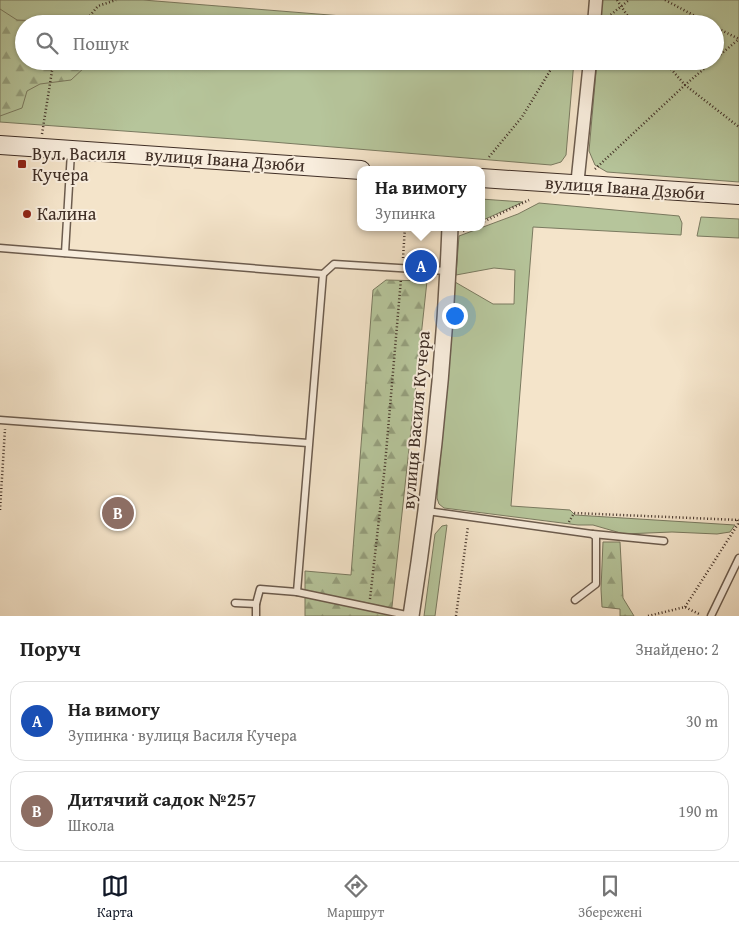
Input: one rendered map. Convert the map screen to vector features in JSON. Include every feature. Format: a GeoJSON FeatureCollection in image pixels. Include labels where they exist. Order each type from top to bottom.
{"type":"FeatureCollection","features":[{"type":"Feature","properties":{"kind":"main road","name":"вулиця Івана Дзюби"},"geometry":{"type":"LineString","coordinates":[[0,145],[357,170]]}},
{"type":"Feature","properties":{"kind":"main road","name":"вулиця Івана Дзюби"},"geometry":{"type":"LineString","coordinates":[[485,178],[577,186],[739,195]]}},
{"type":"Feature","properties":{"kind":"street"},"geometry":{"type":"LineString","coordinates":[[596,0],[597,15]]}},
{"type":"Feature","properties":{"kind":"street"},"geometry":{"type":"LineString","coordinates":[[577,186],[589,70]]}},
{"type":"Feature","properties":{"kind":"street","name":"вулиця Василя Кучера"},"geometry":{"type":"LineString","coordinates":[[412,613],[427,512],[448,272],[456,231]]}},
{"type":"Feature","properties":{"kind":"lane"},"geometry":{"type":"LineString","coordinates":[[65,253],[72,150]]}},
{"type":"Feature","properties":{"kind":"lane"},"geometry":{"type":"LineString","coordinates":[[0,248],[322,274],[334,264],[448,272]]}},
{"type":"Feature","properties":{"kind":"lane"},"geometry":{"type":"LineString","coordinates":[[297,592],[322,274]]}},
{"type":"Feature","properties":{"kind":"lane"},"geometry":{"type":"LineString","coordinates":[[3,421],[308,443]]}},
{"type":"Feature","properties":{"kind":"lane"},"geometry":{"type":"LineString","coordinates":[[427,512],[592,534],[664,540]]}},
{"type":"Feature","properties":{"kind":"lane"},"geometry":{"type":"LineString","coordinates":[[575,600],[596,584],[596,537],[592,534]]}},
{"type":"Feature","properties":{"kind":"lane"},"geometry":{"type":"LineString","coordinates":[[711,616],[739,558]]}},
{"type":"Feature","properties":{"kind":"lane"},"geometry":{"type":"LineString","coordinates":[[256,616],[256,604],[260,589],[297,592],[370,607],[412,613]]}},
{"type":"Feature","properties":{"kind":"lane"},"geometry":{"type":"LineString","coordinates":[[235,604],[256,604]]}},
{"type":"Feature","properties":{"kind":"path"},"geometry":{"type":"LineString","coordinates":[[90,15],[98,6],[116,0]]}},
{"type":"Feature","properties":{"kind":"path"},"geometry":{"type":"LineString","coordinates":[[617,0],[627,15]]}},
{"type":"Feature","properties":{"kind":"path"},"geometry":{"type":"LineString","coordinates":[[609,15],[629,0]]}},
{"type":"Feature","properties":{"kind":"path"},"geometry":{"type":"LineString","coordinates":[[666,0],[694,15]]}},
{"type":"Feature","properties":{"kind":"path"},"geometry":{"type":"LineString","coordinates":[[724,32],[739,39],[724,52]]}},
{"type":"Feature","properties":{"kind":"path"},"geometry":{"type":"LineString","coordinates":[[40,148],[53,70]]}},
{"type":"Feature","properties":{"kind":"path"},"geometry":{"type":"LineString","coordinates":[[489,157],[522,117],[551,70]]}},
{"type":"Feature","properties":{"kind":"path"},"geometry":{"type":"LineString","coordinates":[[672,70],[685,85],[739,127]]}},
{"type":"Feature","properties":{"kind":"path"},"geometry":{"type":"LineString","coordinates":[[577,186],[702,70]]}},
{"type":"Feature","properties":{"kind":"path"},"geometry":{"type":"LineString","coordinates":[[485,221],[529,200]]}},
{"type":"Feature","properties":{"kind":"path"},"geometry":{"type":"LineString","coordinates":[[370,607],[385,465],[405,231]]}},
{"type":"Feature","properties":{"kind":"path"},"geometry":{"type":"LineString","coordinates":[[0,510],[3,421]]}},
{"type":"Feature","properties":{"kind":"path"},"geometry":{"type":"LineString","coordinates":[[564,530],[574,513],[738,520],[737,528],[685,607]]}},
{"type":"Feature","properties":{"kind":"path"},"geometry":{"type":"LineString","coordinates":[[456,616],[469,518]]}},
{"type":"Feature","properties":{"kind":"path"},"geometry":{"type":"LineString","coordinates":[[648,616],[685,607],[699,614],[698,616]]}},
{"type":"Feature","properties":{"kind":"green space"},"geometry":{"type":"Polygon","coordinates":[[[0,0],[143,0],[330,15],[15,15],[15,70],[573,70],[566,155],[561,162],[551,165],[0,122],[0,0]]]}},
{"type":"Feature","properties":{"kind":"green space"},"geometry":{"type":"Polygon","coordinates":[[[602,0],[739,0],[739,182],[607,172],[595,165],[589,151],[596,70],[724,70],[724,15],[601,15],[602,0]]]}},
{"type":"Feature","properties":{"kind":"green space"},"geometry":{"type":"Polygon","coordinates":[[[0,9],[15,19],[15,70],[82,70],[71,80],[40,84],[27,91],[22,108],[0,116],[0,9]]]}},
{"type":"Feature","properties":{"kind":"green space"},"geometry":{"type":"Polygon","coordinates":[[[485,199],[523,202],[485,219],[485,199]]]}},
{"type":"Feature","properties":{"kind":"green space"},"geometry":{"type":"Polygon","coordinates":[[[539,203],[679,216],[682,223],[681,235],[533,227],[511,506],[570,510],[575,515],[735,525],[730,532],[717,534],[672,532],[624,534],[593,525],[578,525],[444,508],[439,504],[437,498],[455,282],[493,304],[514,304],[515,270],[494,268],[456,275],[459,236],[472,231],[485,231],[485,226],[518,214],[539,203]]]}},
{"type":"Feature","properties":{"kind":"green space"},"geometry":{"type":"Polygon","coordinates":[[[701,217],[739,219],[739,238],[697,236],[701,217]]]}},
{"type":"Feature","properties":{"kind":"green space"},"geometry":{"type":"Polygon","coordinates":[[[386,280],[427,281],[391,616],[305,616],[305,571],[351,575],[373,290],[386,280]]]}},
{"type":"Feature","properties":{"kind":"green space"},"geometry":{"type":"Polygon","coordinates":[[[447,525],[435,616],[424,616],[435,534],[442,526],[447,525]]]}},
{"type":"Feature","properties":{"kind":"green space"},"geometry":{"type":"Polygon","coordinates":[[[603,542],[620,542],[623,598],[634,616],[620,616],[620,609],[602,607],[603,542]]]}},
{"type":"Feature","properties":{"kind":"place","name":"Вул. Василя Кучера"},"geometry":{"type":"Point","coordinates":[22,164]}},
{"type":"Feature","properties":{"kind":"place","name":"Калина"},"geometry":{"type":"Point","coordinates":[27,214]}},
{"type":"Feature","properties":{"kind":"place","name":"На вимогу"},"geometry":{"type":"Point","coordinates":[421,266]}},
{"type":"Feature","properties":{"kind":"place","name":"Дитячий садок №257"},"geometry":{"type":"Point","coordinates":[118,513]}}]}
